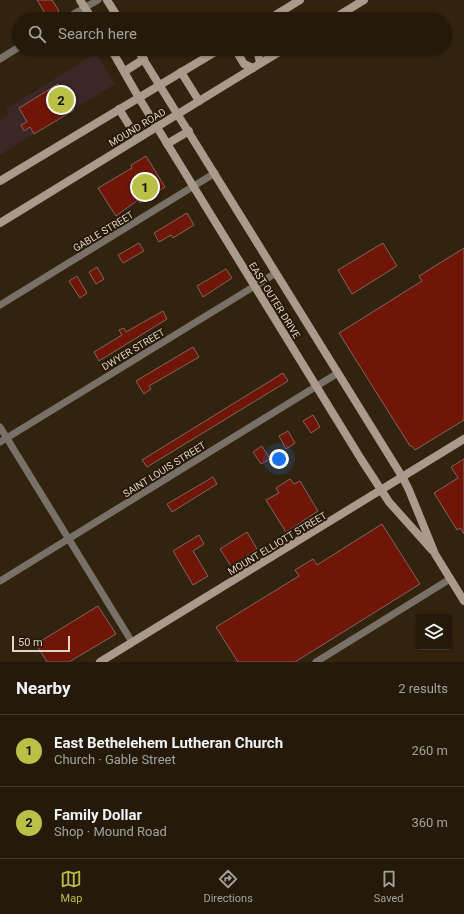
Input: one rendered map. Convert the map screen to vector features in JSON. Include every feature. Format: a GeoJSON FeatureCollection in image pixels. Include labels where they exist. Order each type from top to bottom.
{"type":"FeatureCollection","features":[{"type":"Feature","properties":{"kind":"main road"},"geometry":{"type":"LineString","coordinates":[[80,0],[88,12]]}},
{"type":"Feature","properties":{"kind":"main road"},"geometry":{"type":"LineString","coordinates":[[108,0],[115,12]]}},
{"type":"Feature","properties":{"kind":"main road"},"geometry":{"type":"LineString","coordinates":[[280,12],[300,0]]}},
{"type":"Feature","properties":{"kind":"main road"},"geometry":{"type":"LineString","coordinates":[[344,12],[364,0]]}},
{"type":"Feature","properties":{"kind":"main road","name":"EAST OUTER DRIVE"},"geometry":{"type":"LineString","coordinates":[[115,56],[167,144],[382,491],[416,534],[435,554]]}},
{"type":"Feature","properties":{"kind":"main road","name":"EAST OUTER DRIVE"},"geometry":{"type":"LineString","coordinates":[[142,56],[161,84],[403,478],[435,554],[464,601]]}},
{"type":"Feature","properties":{"kind":"main road"},"geometry":{"type":"LineString","coordinates":[[0,181],[208,56]]}},
{"type":"Feature","properties":{"kind":"main road"},"geometry":{"type":"LineString","coordinates":[[239,56],[244,64],[253,68]]}},
{"type":"Feature","properties":{"kind":"main road"},"geometry":{"type":"LineString","coordinates":[[258,56],[260,63]]}},
{"type":"Feature","properties":{"kind":"main road","name":"MOUND ROAD"},"geometry":{"type":"LineString","coordinates":[[0,223],[272,56]]}},
{"type":"Feature","properties":{"kind":"main road"},"geometry":{"type":"LineString","coordinates":[[125,71],[144,59]]}},
{"type":"Feature","properties":{"kind":"main road"},"geometry":{"type":"LineString","coordinates":[[181,72],[199,101]]}},
{"type":"Feature","properties":{"kind":"main road"},"geometry":{"type":"LineString","coordinates":[[119,109],[137,138]]}},
{"type":"Feature","properties":{"kind":"main road"},"geometry":{"type":"LineString","coordinates":[[167,144],[189,131]]}},
{"type":"Feature","properties":{"kind":"main road","name":"MOUNT ELLIOTT STREET"},"geometry":{"type":"LineString","coordinates":[[100,662],[382,491],[464,439]]}},
{"type":"Feature","properties":{"kind":"street"},"geometry":{"type":"LineString","coordinates":[[78,12],[98,0]]}},
{"type":"Feature","properties":{"kind":"street"},"geometry":{"type":"LineString","coordinates":[[0,59],[12,51]]}},
{"type":"Feature","properties":{"kind":"street","name":"GABLE STREET"},"geometry":{"type":"LineString","coordinates":[[0,305],[215,174]]}},
{"type":"Feature","properties":{"kind":"street","name":"DWYER STREET"},"geometry":{"type":"LineString","coordinates":[[3,440],[276,272]]}},
{"type":"Feature","properties":{"kind":"street","name":"SAINT LOUIS STREET"},"geometry":{"type":"LineString","coordinates":[[0,581],[338,373]]}},
{"type":"Feature","properties":{"kind":"street"},"geometry":{"type":"LineString","coordinates":[[0,427],[3,440],[69,539],[132,642]]}},
{"type":"Feature","properties":{"kind":"street"},"geometry":{"type":"LineString","coordinates":[[316,662],[450,579]]}},
{"type":"Feature","properties":{"kind":"shaded area"},"geometry":{"type":"Polygon","coordinates":[[[91,56],[98,56],[115,84],[0,155],[0,120],[9,114],[6,109],[91,56]]]}},
{"type":"Feature","properties":{"kind":"building"},"geometry":{"type":"Polygon","coordinates":[[[37,0],[52,0],[59,11],[57,12],[44,12],[37,0]]]}},
{"type":"Feature","properties":{"kind":"building"},"geometry":{"type":"Polygon","coordinates":[[[58,84],[74,110],[34,134],[30,127],[24,131],[21,125],[27,122],[19,108],[58,84]]]}},
{"type":"Feature","properties":{"kind":"building"},"geometry":{"type":"Polygon","coordinates":[[[146,156],[165,187],[140,203],[138,200],[116,216],[98,188],[132,168],[131,165],[146,156]]]}},
{"type":"Feature","properties":{"kind":"building"},"geometry":{"type":"Polygon","coordinates":[[[187,213],[194,225],[173,238],[171,235],[159,242],[154,233],[187,213]]]}},
{"type":"Feature","properties":{"kind":"building"},"geometry":{"type":"Polygon","coordinates":[[[139,243],[144,251],[123,263],[118,255],[139,243]]]}},
{"type":"Feature","properties":{"kind":"building"},"geometry":{"type":"Polygon","coordinates":[[[383,243],[397,266],[352,294],[338,270],[383,243]]]}},
{"type":"Feature","properties":{"kind":"building"},"geometry":{"type":"Polygon","coordinates":[[[464,248],[464,420],[415,450],[412,446],[410,446],[339,333],[422,281],[419,276],[464,248]]]}},
{"type":"Feature","properties":{"kind":"building"},"geometry":{"type":"Polygon","coordinates":[[[97,267],[104,279],[96,284],[89,272],[97,267]]]}},
{"type":"Feature","properties":{"kind":"building"},"geometry":{"type":"Polygon","coordinates":[[[226,269],[232,278],[203,297],[197,286],[226,269]]]}},
{"type":"Feature","properties":{"kind":"building"},"geometry":{"type":"Polygon","coordinates":[[[77,276],[87,293],[80,298],[69,281],[77,276]]]}},
{"type":"Feature","properties":{"kind":"building"},"geometry":{"type":"Polygon","coordinates":[[[163,311],[167,319],[99,361],[94,352],[122,335],[119,330],[124,328],[126,332],[163,311]]]}},
{"type":"Feature","properties":{"kind":"building"},"geometry":{"type":"Polygon","coordinates":[[[193,347],[199,357],[149,386],[151,389],[144,394],[136,381],[193,347]]]}},
{"type":"Feature","properties":{"kind":"building"},"geometry":{"type":"Polygon","coordinates":[[[283,373],[288,381],[147,467],[142,460],[283,373]]]}},
{"type":"Feature","properties":{"kind":"building"},"geometry":{"type":"Polygon","coordinates":[[[313,415],[320,427],[311,433],[303,421],[313,415]]]}},
{"type":"Feature","properties":{"kind":"building"},"geometry":{"type":"Polygon","coordinates":[[[288,431],[295,443],[286,449],[279,436],[288,431]]]}},
{"type":"Feature","properties":{"kind":"building"},"geometry":{"type":"Polygon","coordinates":[[[262,446],[270,459],[261,464],[253,452],[262,446]]]}},
{"type":"Feature","properties":{"kind":"building"},"geometry":{"type":"Polygon","coordinates":[[[464,459],[464,534],[460,528],[457,530],[434,493],[458,478],[451,467],[464,459]]]}},
{"type":"Feature","properties":{"kind":"building"},"geometry":{"type":"Polygon","coordinates":[[[213,477],[217,484],[172,512],[167,504],[213,477]]]}},
{"type":"Feature","properties":{"kind":"building"},"geometry":{"type":"Polygon","coordinates":[[[290,479],[294,484],[300,481],[318,511],[286,532],[266,500],[279,493],[276,488],[290,479]]]}},
{"type":"Feature","properties":{"kind":"building"},"geometry":{"type":"Polygon","coordinates":[[[382,524],[420,584],[295,662],[238,662],[216,627],[299,576],[295,570],[313,559],[317,565],[382,524]]]}},
{"type":"Feature","properties":{"kind":"building"},"geometry":{"type":"Polygon","coordinates":[[[247,532],[257,549],[231,566],[220,549],[247,532]]]}},
{"type":"Feature","properties":{"kind":"building"},"geometry":{"type":"Polygon","coordinates":[[[199,535],[204,544],[193,551],[208,576],[193,585],[173,551],[199,535]]]}},
{"type":"Feature","properties":{"kind":"building"},"geometry":{"type":"Polygon","coordinates":[[[98,606],[116,634],[69,662],[47,662],[36,644],[98,606]]]}},
{"type":"Feature","properties":{"kind":"place","name":"Family Dollar"},"geometry":{"type":"Point","coordinates":[61,100]}},
{"type":"Feature","properties":{"kind":"place","name":"East Bethelehem Lutheran Church"},"geometry":{"type":"Point","coordinates":[145,187]}}]}
